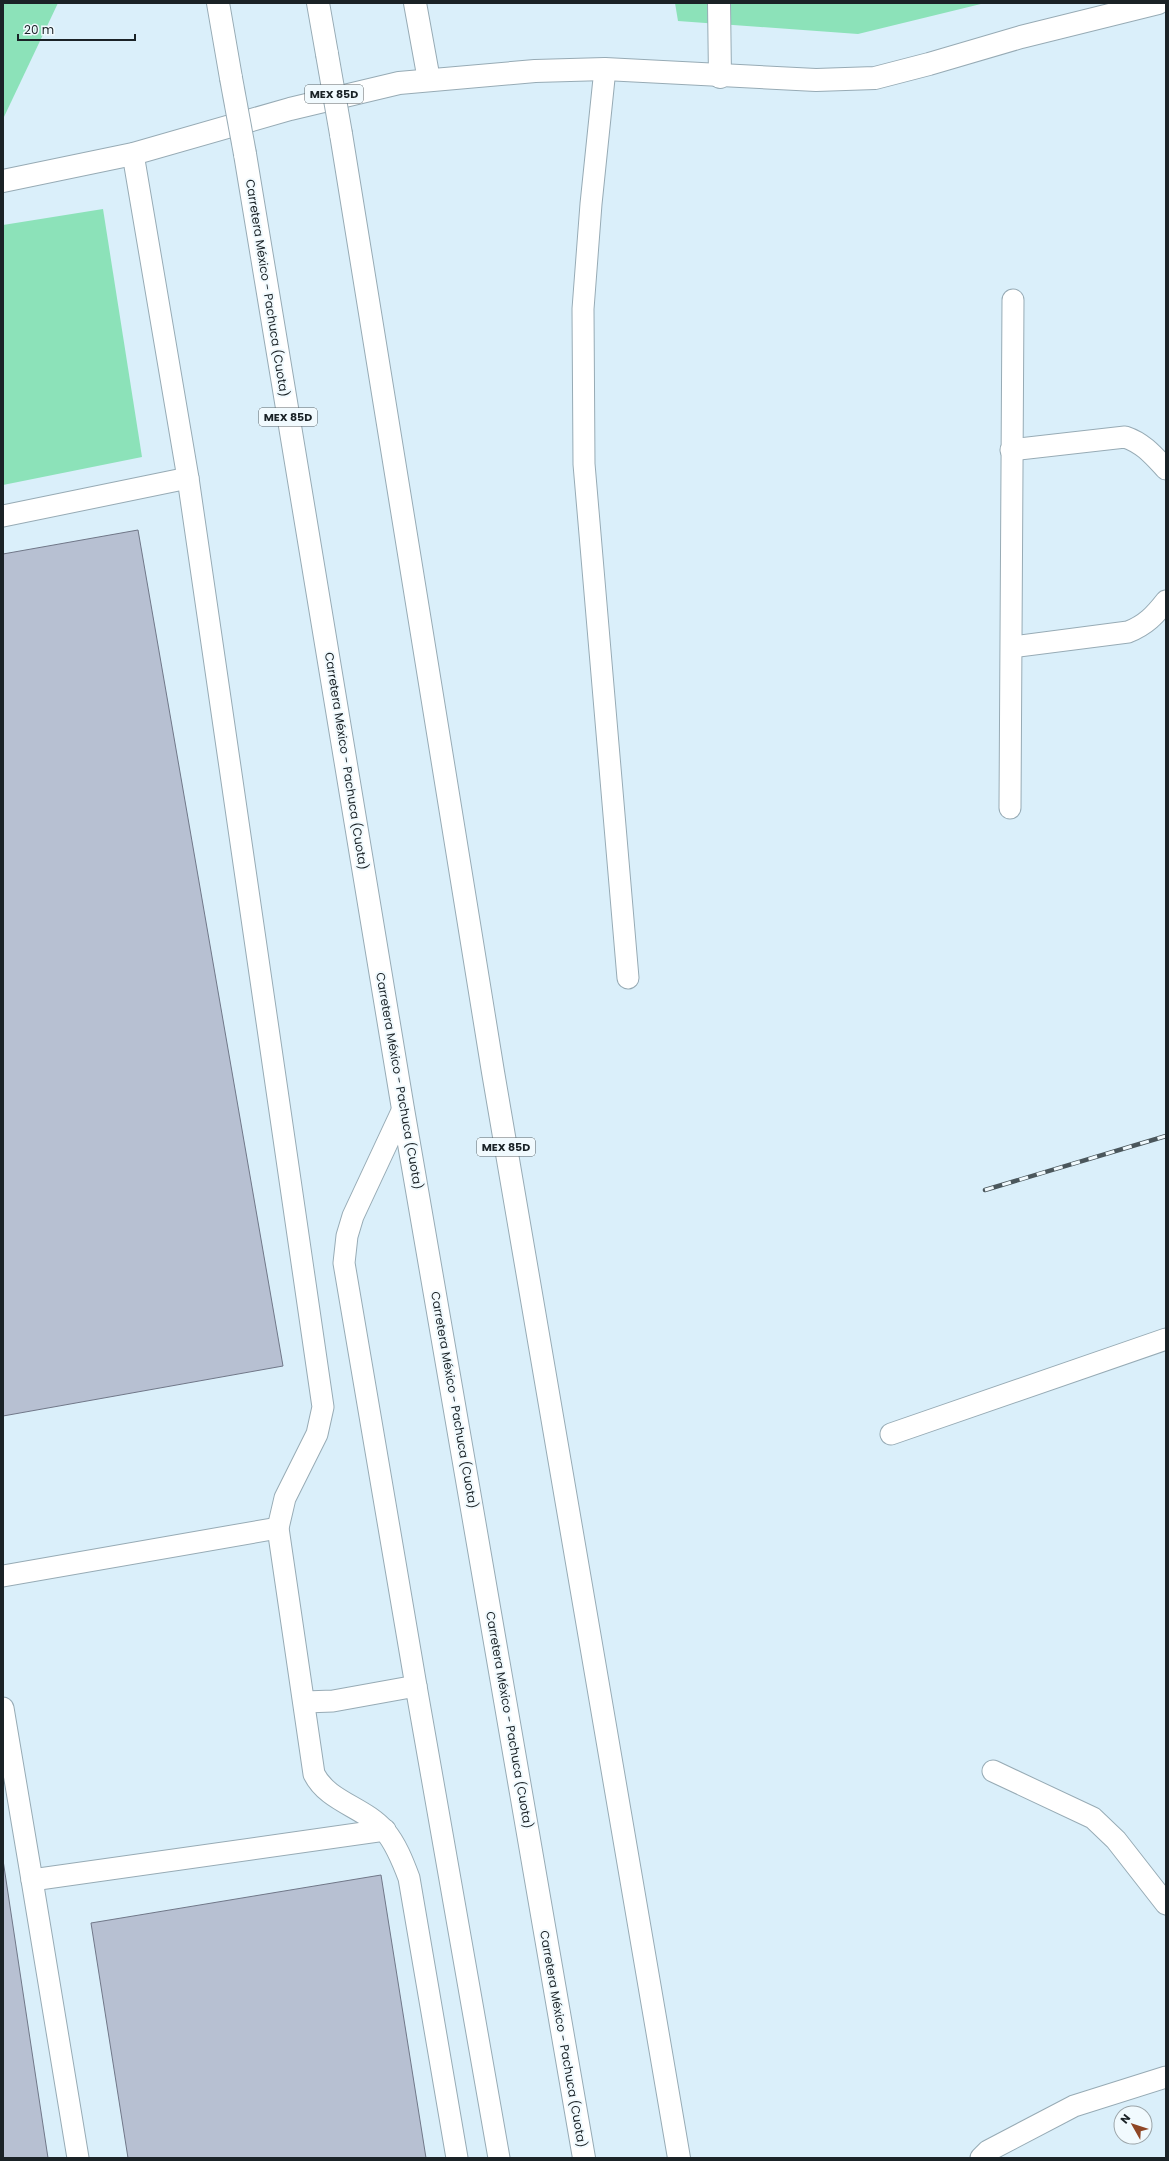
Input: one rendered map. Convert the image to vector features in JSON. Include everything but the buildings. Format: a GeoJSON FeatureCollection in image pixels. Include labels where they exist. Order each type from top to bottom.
{"type":"FeatureCollection","features":[{"type":"Feature","properties":{"kind":"main road","name":"Carretera México - Pachuca (Cuota)"},"geometry":{"type":"LineString","coordinates":[[218,3],[245,154],[404,1108],[584,2158]]}},
{"type":"Feature","properties":{"kind":"main road","name":"MEX 85D"},"geometry":{"type":"LineString","coordinates":[[318,3],[341,134],[493,1072],[679,2158]]}},
{"type":"Feature","properties":{"kind":"main road"},"geometry":{"type":"LineString","coordinates":[[415,3],[429,80]]}},
{"type":"Feature","properties":{"kind":"main road"},"geometry":{"type":"LineString","coordinates":[[719,3],[720,77]]}},
{"type":"Feature","properties":{"kind":"main road"},"geometry":{"type":"LineString","coordinates":[[3,181],[133,154],[290,108],[400,84],[429,80],[535,71],[605,69],[720,77],[816,80],[874,78],[929,64],[1021,37],[1158,3]]}},
{"type":"Feature","properties":{"kind":"lane"},"geometry":{"type":"LineString","coordinates":[[605,69],[591,204],[583,309],[584,464],[628,978]]}},
{"type":"Feature","properties":{"kind":"lane"},"geometry":{"type":"LineString","coordinates":[[133,154],[188,478],[323,1407],[317,1434],[285,1498],[278,1528],[305,1702],[314,1774],[319,1785],[371,1818],[385,1830],[400,1855],[409,1878],[457,2158]]}},
{"type":"Feature","properties":{"kind":"lane"},"geometry":{"type":"LineString","coordinates":[[1010,808],[1013,300]]}},
{"type":"Feature","properties":{"kind":"lane"},"geometry":{"type":"LineString","coordinates":[[1011,450],[1125,437],[1138,442],[1166,469]]}},
{"type":"Feature","properties":{"kind":"lane"},"geometry":{"type":"LineString","coordinates":[[3,516],[188,478]]}},
{"type":"Feature","properties":{"kind":"lane"},"geometry":{"type":"LineString","coordinates":[[1012,647],[1128,632],[1139,627],[1152,618],[1166,601]]}},
{"type":"Feature","properties":{"kind":"lane"},"geometry":{"type":"LineString","coordinates":[[404,1108],[353,1216],[347,1236],[344,1263],[498,2158]]}},
{"type":"Feature","properties":{"kind":"lane"},"geometry":{"type":"LineString","coordinates":[[891,1434],[1166,1339]]}},
{"type":"Feature","properties":{"kind":"lane"},"geometry":{"type":"LineString","coordinates":[[3,1576],[278,1528]]}},
{"type":"Feature","properties":{"kind":"lane"},"geometry":{"type":"LineString","coordinates":[[305,1702],[333,1701],[416,1686]]}},
{"type":"Feature","properties":{"kind":"lane"},"geometry":{"type":"LineString","coordinates":[[3,1708],[78,2158]]}},
{"type":"Feature","properties":{"kind":"lane"},"geometry":{"type":"LineString","coordinates":[[993,1771],[1093,1818],[1116,1840],[1166,1904]]}},
{"type":"Feature","properties":{"kind":"lane"},"geometry":{"type":"LineString","coordinates":[[32,1880],[385,1830]]}},
{"type":"Feature","properties":{"kind":"lane"},"geometry":{"type":"LineString","coordinates":[[981,2158],[988,2151],[1074,2106],[1166,2077]]}},
{"type":"Feature","properties":{"kind":"green space"},"geometry":{"type":"Polygon","coordinates":[[[3,3],[58,3],[3,119],[3,3]]]}},
{"type":"Feature","properties":{"kind":"green space"},"geometry":{"type":"Polygon","coordinates":[[[675,3],[985,3],[858,34],[678,21],[675,3]]]}},
{"type":"Feature","properties":{"kind":"green space"},"geometry":{"type":"Polygon","coordinates":[[[103,209],[142,457],[3,485],[3,225],[103,209]]]}},
{"type":"Feature","properties":{"kind":"railway"},"geometry":{"type":"LineString","coordinates":[[985,1190],[1166,1136]]}}]}
